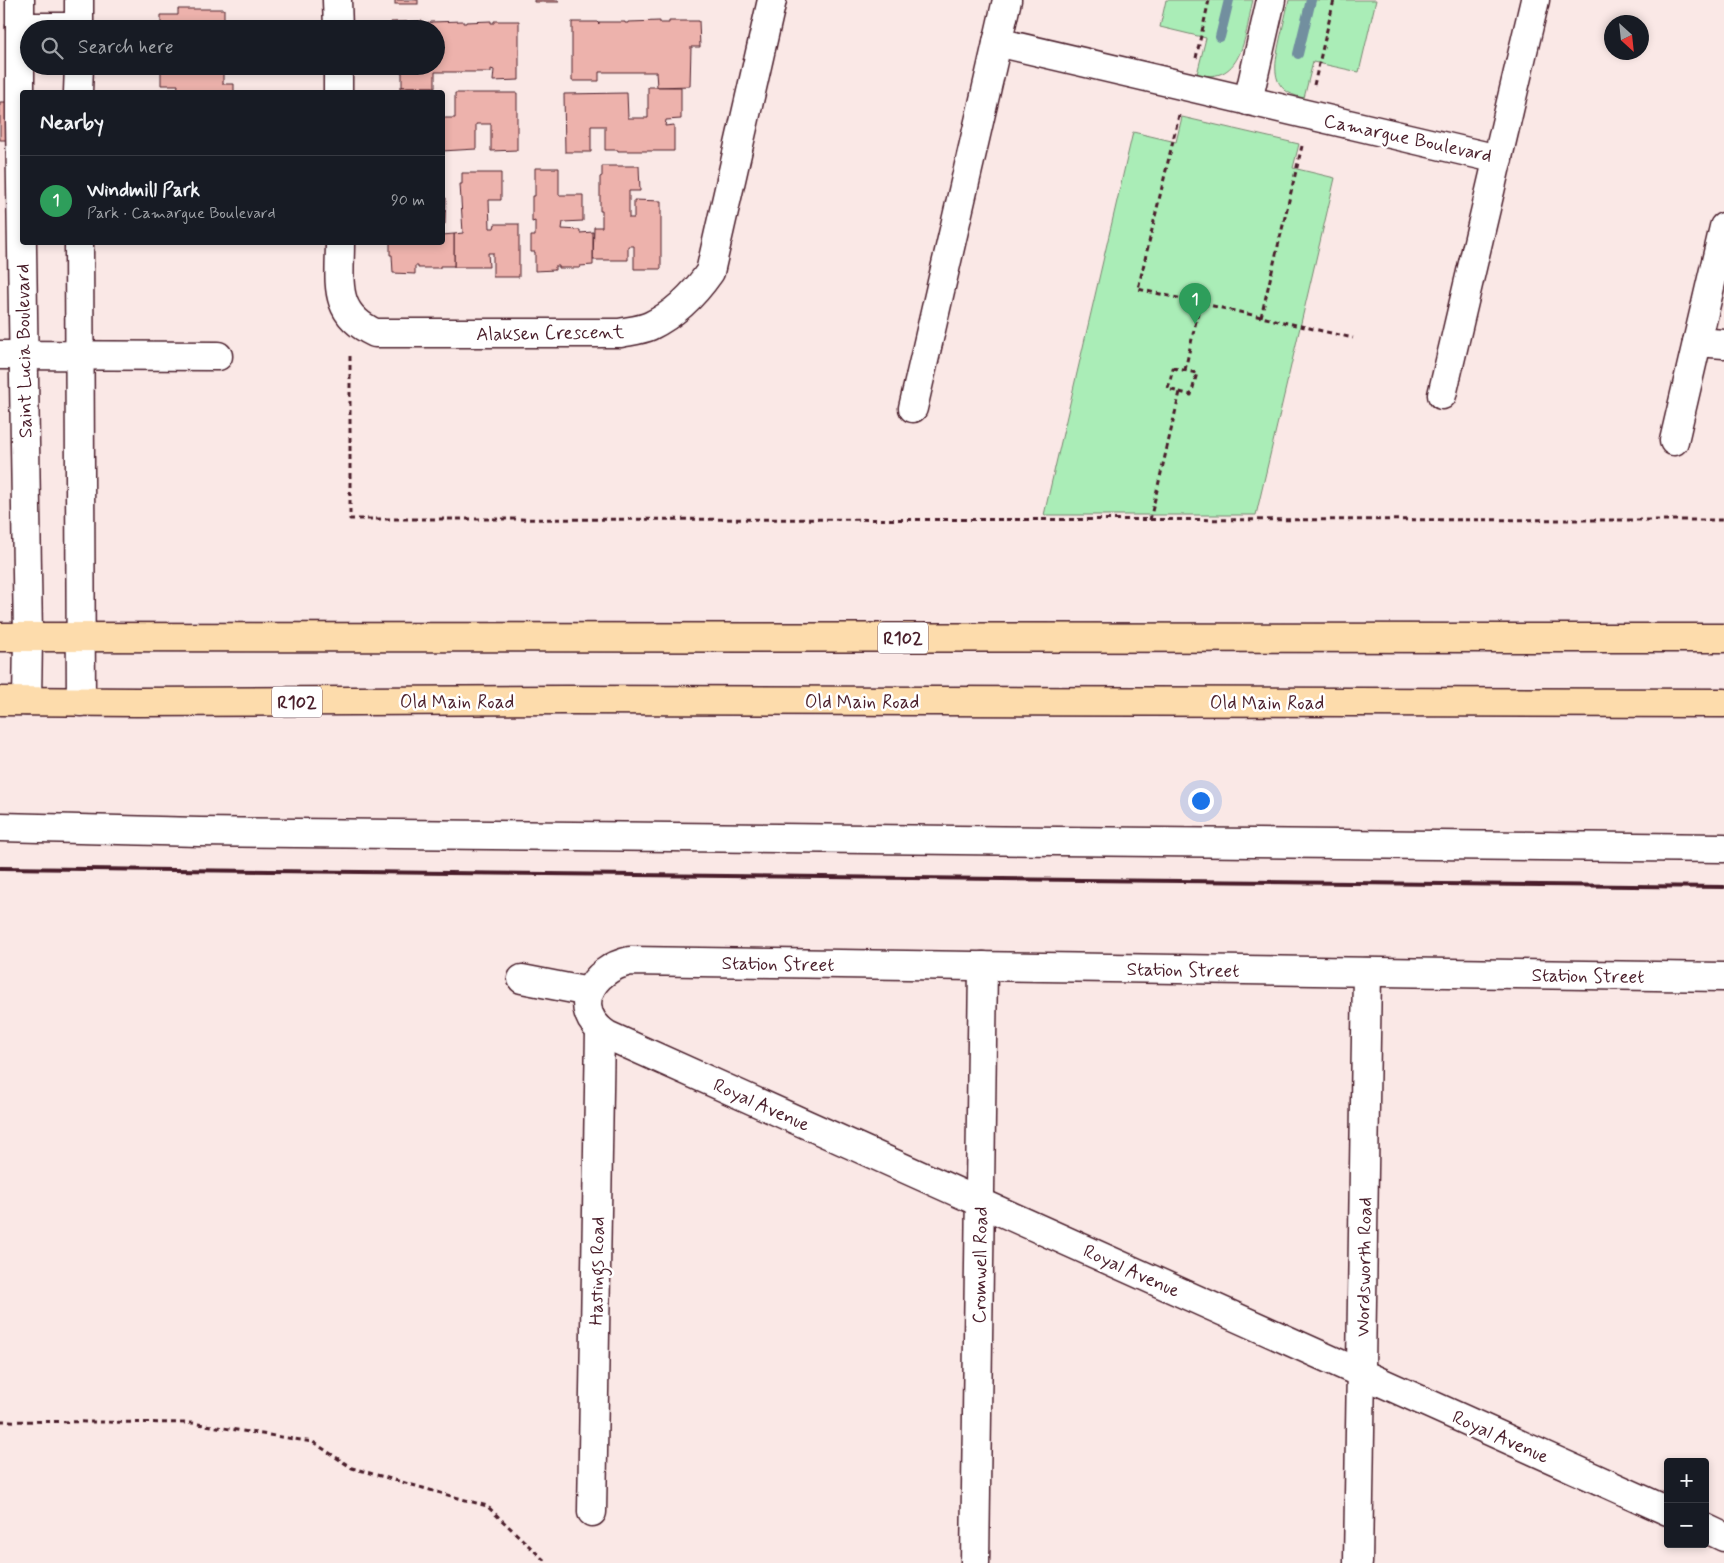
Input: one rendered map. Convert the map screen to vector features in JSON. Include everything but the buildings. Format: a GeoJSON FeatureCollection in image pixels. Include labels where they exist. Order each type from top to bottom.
{"type":"FeatureCollection","features":[{"type":"Feature","properties":{"kind":"main road","name":"R102"},"geometry":{"type":"LineString","coordinates":[[0,637],[1724,638]]}},
{"type":"Feature","properties":{"kind":"main road","name":"Old Main Road"},"geometry":{"type":"LineString","coordinates":[[0,701],[566,700],[1724,703]]}},
{"type":"Feature","properties":{"kind":"street","name":"Saint Lucia Boulevard"},"geometry":{"type":"LineString","coordinates":[[20,0],[12,355],[28,637],[27,701]]}},
{"type":"Feature","properties":{"kind":"street"},"geometry":{"type":"LineString","coordinates":[[79,0],[79,20]]}},
{"type":"Feature","properties":{"kind":"street"},"geometry":{"type":"LineString","coordinates":[[337,0],[338,20]]}},
{"type":"Feature","properties":{"kind":"street","name":"Alaksen Crescent"},"geometry":{"type":"LineString","coordinates":[[340,245],[340,290],[344,306],[362,327],[375,333],[620,333],[648,327],[672,313],[696,292],[710,272],[772,0]]}},
{"type":"Feature","properties":{"kind":"street"},"geometry":{"type":"LineString","coordinates":[[913,408],[1007,0]]}},
{"type":"Feature","properties":{"kind":"street"},"geometry":{"type":"LineString","coordinates":[[1248,101],[1271,0]]}},
{"type":"Feature","properties":{"kind":"street","name":"Camargue Boulevard"},"geometry":{"type":"LineString","coordinates":[[997,42],[1498,160],[1536,0]]}},
{"type":"Feature","properties":{"kind":"street"},"geometry":{"type":"LineString","coordinates":[[78,90],[79,75]]}},
{"type":"Feature","properties":{"kind":"street"},"geometry":{"type":"LineString","coordinates":[[338,75],[338,90]]}},
{"type":"Feature","properties":{"kind":"street"},"geometry":{"type":"LineString","coordinates":[[1442,395],[1498,160]]}},
{"type":"Feature","properties":{"kind":"street"},"geometry":{"type":"LineString","coordinates":[[1674,441],[1724,227]]}},
{"type":"Feature","properties":{"kind":"street"},"geometry":{"type":"LineString","coordinates":[[79,245],[81,702]]}},
{"type":"Feature","properties":{"kind":"street"},"geometry":{"type":"LineString","coordinates":[[1697,342],[1724,344]]}},
{"type":"Feature","properties":{"kind":"street"},"geometry":{"type":"LineString","coordinates":[[12,355],[218,356]]}},
{"type":"Feature","properties":{"kind":"street"},"geometry":{"type":"LineString","coordinates":[[0,827],[209,832],[1724,848]]}},
{"type":"Feature","properties":{"kind":"street","name":"Station Street"},"geometry":{"type":"LineString","coordinates":[[589,992],[601,974],[619,963],[630,960],[1724,977]]}},
{"type":"Feature","properties":{"kind":"street","name":"Cromwell Road"},"geometry":{"type":"LineString","coordinates":[[975,1563],[984,966]]}},
{"type":"Feature","properties":{"kind":"street","name":"Wordsworth Road"},"geometry":{"type":"LineString","coordinates":[[1358,1563],[1366,972]]}},
{"type":"Feature","properties":{"kind":"street"},"geometry":{"type":"LineString","coordinates":[[522,979],[589,992]]}},
{"type":"Feature","properties":{"kind":"street","name":"Hastings Road"},"geometry":{"type":"LineString","coordinates":[[589,992],[589,1011],[599,1029],[592,1512]]}},
{"type":"Feature","properties":{"kind":"street","name":"Royal Avenue"},"geometry":{"type":"LineString","coordinates":[[599,1029],[625,1043],[1664,1509]]}},
{"type":"Feature","properties":{"kind":"street"},"geometry":{"type":"LineString","coordinates":[[1709,1530],[1724,1537]]}},
{"type":"Feature","properties":{"kind":"path"},"geometry":{"type":"LineString","coordinates":[[1209,0],[1138,289],[1353,338]]}},
{"type":"Feature","properties":{"kind":"path"},"geometry":{"type":"LineString","coordinates":[[1261,317],[1305,134],[1303,133],[1334,0]]}},
{"type":"Feature","properties":{"kind":"path"},"geometry":{"type":"LineString","coordinates":[[1185,370],[1200,303]]}},
{"type":"Feature","properties":{"kind":"path"},"geometry":{"type":"LineString","coordinates":[[350,315],[350,518],[1724,520]]}},
{"type":"Feature","properties":{"kind":"path"},"geometry":{"type":"LineString","coordinates":[[1173,368],[1185,370],[1196,373],[1191,395],[1168,389],[1173,368]]}},
{"type":"Feature","properties":{"kind":"path"},"geometry":{"type":"LineString","coordinates":[[1150,520],[1180,392]]}},
{"type":"Feature","properties":{"kind":"path"},"geometry":{"type":"LineString","coordinates":[[0,1420],[192,1424],[313,1442],[352,1468],[487,1506],[547,1563]]}},
{"type":"Feature","properties":{"kind":"green space"},"geometry":{"type":"Polygon","coordinates":[[[1166,0],[1253,0],[1240,54],[1233,64],[1224,72],[1213,76],[1197,74],[1206,38],[1160,27],[1166,0]]]}},
{"type":"Feature","properties":{"kind":"green space"},"geometry":{"type":"Polygon","coordinates":[[[1289,0],[1376,0],[1359,72],[1313,62],[1304,98],[1293,95],[1279,84],[1276,59],[1289,0]]]}},
{"type":"Feature","properties":{"kind":"green space"},"geometry":{"type":"Polygon","coordinates":[[[1182,117],[1299,144],[1293,168],[1335,178],[1256,515],[1044,515],[1133,132],[1176,142],[1182,117]]]}},
{"type":"Feature","properties":{"kind":"waterway"},"geometry":{"type":"LineString","coordinates":[[1220,37],[1229,0]]}},
{"type":"Feature","properties":{"kind":"waterway"},"geometry":{"type":"LineString","coordinates":[[1298,54],[1311,0]]}},
{"type":"Feature","properties":{"kind":"railway"},"geometry":{"type":"LineString","coordinates":[[0,868],[1724,887]]}},
{"type":"Feature","properties":{"kind":"place","name":"Windmill Park"},"geometry":{"type":"Point","coordinates":[1195,324]}}]}
